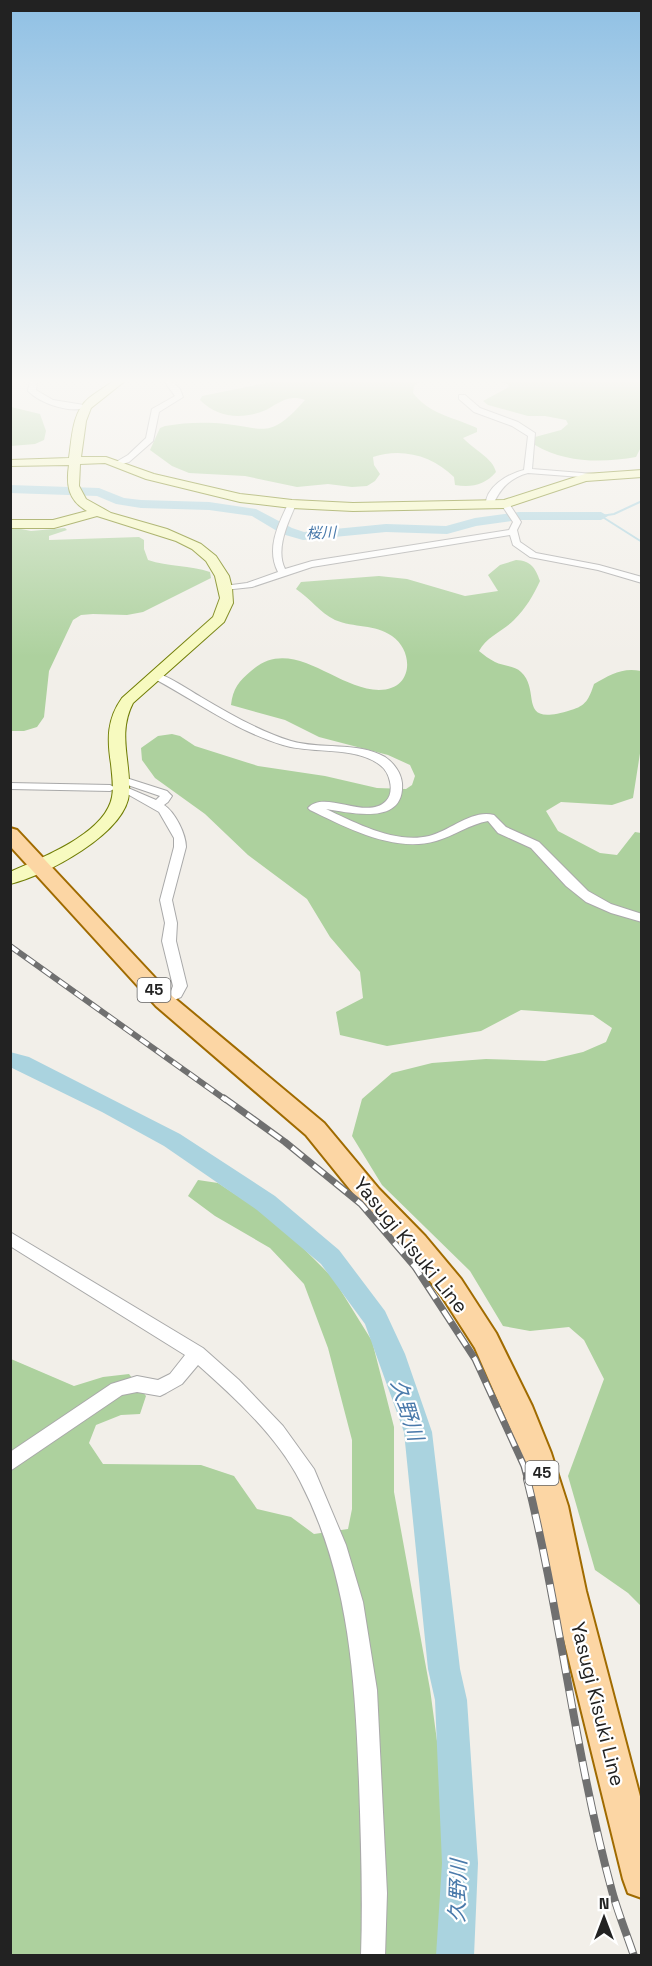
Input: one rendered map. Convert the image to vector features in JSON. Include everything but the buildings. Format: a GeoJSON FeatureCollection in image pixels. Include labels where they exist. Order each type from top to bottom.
{"type":"FeatureCollection","features":[{"type":"Feature","properties":{"kind":"main road","name":"Yasugi Kisuki Line"},"geometry":{"type":"LineString","coordinates":[[10,834],[164,1001],[315,1129],[370,1196],[451,1287],[486,1341],[525,1425],[552,1506],[570,1591],[642,1879]]}},
{"type":"Feature","properties":{"kind":"street"},"geometry":{"type":"LineString","coordinates":[[10,879],[40,865],[101,829],[116,810],[120,800],[115,738],[117,717],[127,701],[219,619],[227,601],[227,588],[212,559],[193,543],[96,512],[79,500],[74,491],[75,473]]}},
{"type":"Feature","properties":{"kind":"street"},"geometry":{"type":"LineString","coordinates":[[139,473],[240,498],[292,504],[368,507],[489,505],[511,512],[594,476]]}},
{"type":"Feature","properties":{"kind":"street"},"geometry":{"type":"LineString","coordinates":[[489,505],[491,496],[508,477],[522,473]]}},
{"type":"Feature","properties":{"kind":"street"},"geometry":{"type":"LineString","coordinates":[[551,473],[594,476],[642,473]]}},
{"type":"Feature","properties":{"kind":"street"},"geometry":{"type":"LineString","coordinates":[[282,572],[279,567],[278,542],[292,504]]}},
{"type":"Feature","properties":{"kind":"street"},"geometry":{"type":"LineString","coordinates":[[10,524],[54,524],[96,512]]}},
{"type":"Feature","properties":{"kind":"street"},"geometry":{"type":"LineString","coordinates":[[511,512],[517,522],[514,532],[516,543],[533,555],[599,568],[642,580]]}},
{"type":"Feature","properties":{"kind":"street"},"geometry":{"type":"LineString","coordinates":[[227,588],[249,586],[282,572],[312,564],[514,532]]}},
{"type":"Feature","properties":{"kind":"street"},"geometry":{"type":"LineString","coordinates":[[157,676],[231,720],[253,730],[289,744],[351,752],[379,759],[388,765],[396,777],[397,796],[391,807],[384,810],[318,805],[314,808],[383,835],[408,841],[442,837],[482,816],[489,816],[496,821],[500,829],[535,844],[576,887],[592,900],[608,908],[642,918]]}},
{"type":"Feature","properties":{"kind":"street"},"geometry":{"type":"LineString","coordinates":[[10,786],[120,786],[164,810],[180,838],[180,847],[166,900],[171,923],[169,941],[180,986],[176,994],[164,1001]]}},
{"type":"Feature","properties":{"kind":"street"},"geometry":{"type":"LineString","coordinates":[[10,1238],[197,1353],[233,1385],[277,1432],[307,1475],[336,1545],[353,1602],[366,1690],[375,1893],[373,1956]]}},
{"type":"Feature","properties":{"kind":"street"},"geometry":{"type":"LineString","coordinates":[[10,1462],[117,1389],[137,1384],[160,1388],[176,1379],[197,1353]]}},
{"type":"Feature","properties":{"kind":"green space"},"geometry":{"type":"Polygon","coordinates":[[[189,473],[380,474],[367,486],[328,484],[297,487],[245,476],[189,473]]]}},
{"type":"Feature","properties":{"kind":"green space"},"geometry":{"type":"Polygon","coordinates":[[[449,473],[495,473],[477,485],[455,485],[454,477],[449,473]]]}},
{"type":"Feature","properties":{"kind":"green space"},"geometry":{"type":"Polygon","coordinates":[[[11,527],[31,531],[65,528],[67,530],[49,536],[49,540],[139,537],[144,540],[148,560],[210,572],[211,578],[143,612],[127,615],[81,615],[73,620],[49,671],[44,717],[37,727],[24,731],[11,731],[11,527]]]}},
{"type":"Feature","properties":{"kind":"green space"},"geometry":{"type":"Polygon","coordinates":[[[516,560],[532,566],[540,581],[529,602],[518,615],[486,642],[479,651],[495,662],[516,668],[521,672],[527,680],[536,711],[543,714],[554,714],[576,708],[586,701],[594,684],[622,671],[641,671],[641,747],[633,798],[612,805],[561,802],[546,811],[558,831],[600,853],[617,855],[635,832],[641,833],[641,1606],[628,1593],[595,1570],[568,1476],[604,1379],[584,1340],[569,1327],[530,1331],[503,1326],[470,1271],[382,1185],[352,1136],[362,1099],[392,1073],[432,1063],[486,1059],[545,1061],[583,1052],[606,1042],[612,1028],[593,1015],[521,1010],[481,1031],[387,1046],[340,1035],[336,1012],[363,998],[360,972],[330,937],[307,899],[248,855],[205,814],[155,778],[142,760],[141,748],[158,736],[172,734],[180,736],[195,746],[258,766],[325,776],[377,788],[406,789],[412,785],[415,776],[410,765],[388,755],[319,737],[285,720],[231,705],[235,689],[251,671],[266,661],[282,658],[298,660],[346,681],[379,690],[399,684],[404,677],[407,660],[399,643],[392,636],[379,630],[329,617],[296,589],[301,582],[379,576],[407,579],[465,596],[498,591],[488,575],[500,565],[516,560]]]}},
{"type":"Feature","properties":{"kind":"green space"},"geometry":{"type":"Polygon","coordinates":[[[198,1180],[218,1183],[276,1221],[333,1278],[372,1341],[394,1427],[394,1492],[430,1689],[451,1845],[439,1955],[11,1956],[11,1359],[74,1386],[103,1377],[129,1374],[146,1396],[140,1414],[121,1415],[96,1425],[89,1443],[103,1464],[201,1465],[234,1476],[257,1509],[291,1517],[314,1534],[348,1529],[352,1509],[352,1440],[328,1348],[304,1284],[270,1248],[215,1216],[188,1196],[198,1180]]]}},
{"type":"Feature","properties":{"kind":"waterway","name":"桜川"},"geometry":{"type":"LineString","coordinates":[[10,489],[99,492],[121,501],[141,504],[209,506],[256,513],[287,531],[303,536],[386,528],[447,530],[475,522],[519,516],[601,516]]}},
{"type":"Feature","properties":{"kind":"waterway","name":"桜川"},"geometry":{"type":"LineString","coordinates":[[642,501],[614,514],[601,516],[642,542]]}},
{"type":"Feature","properties":{"kind":"waterway","name":"久野川"},"geometry":{"type":"LineString","coordinates":[[10,1059],[21,1062],[110,1106],[172,1140],[266,1203],[330,1257],[376,1319],[391,1354],[418,1432],[444,1669],[451,1700],[460,1863],[455,1956]]}},
{"type":"Feature","properties":{"kind":"railway"},"geometry":{"type":"LineString","coordinates":[[10,946],[226,1100]]}},
{"type":"Feature","properties":{"kind":"railway"},"geometry":{"type":"LineString","coordinates":[[224,1098],[285,1142],[361,1204],[415,1267],[475,1359],[524,1466],[528,1481]]}},
{"type":"Feature","properties":{"kind":"railway"},"geometry":{"type":"LineString","coordinates":[[527,1479],[599,1840],[614,1899],[634,1956]]}}]}
